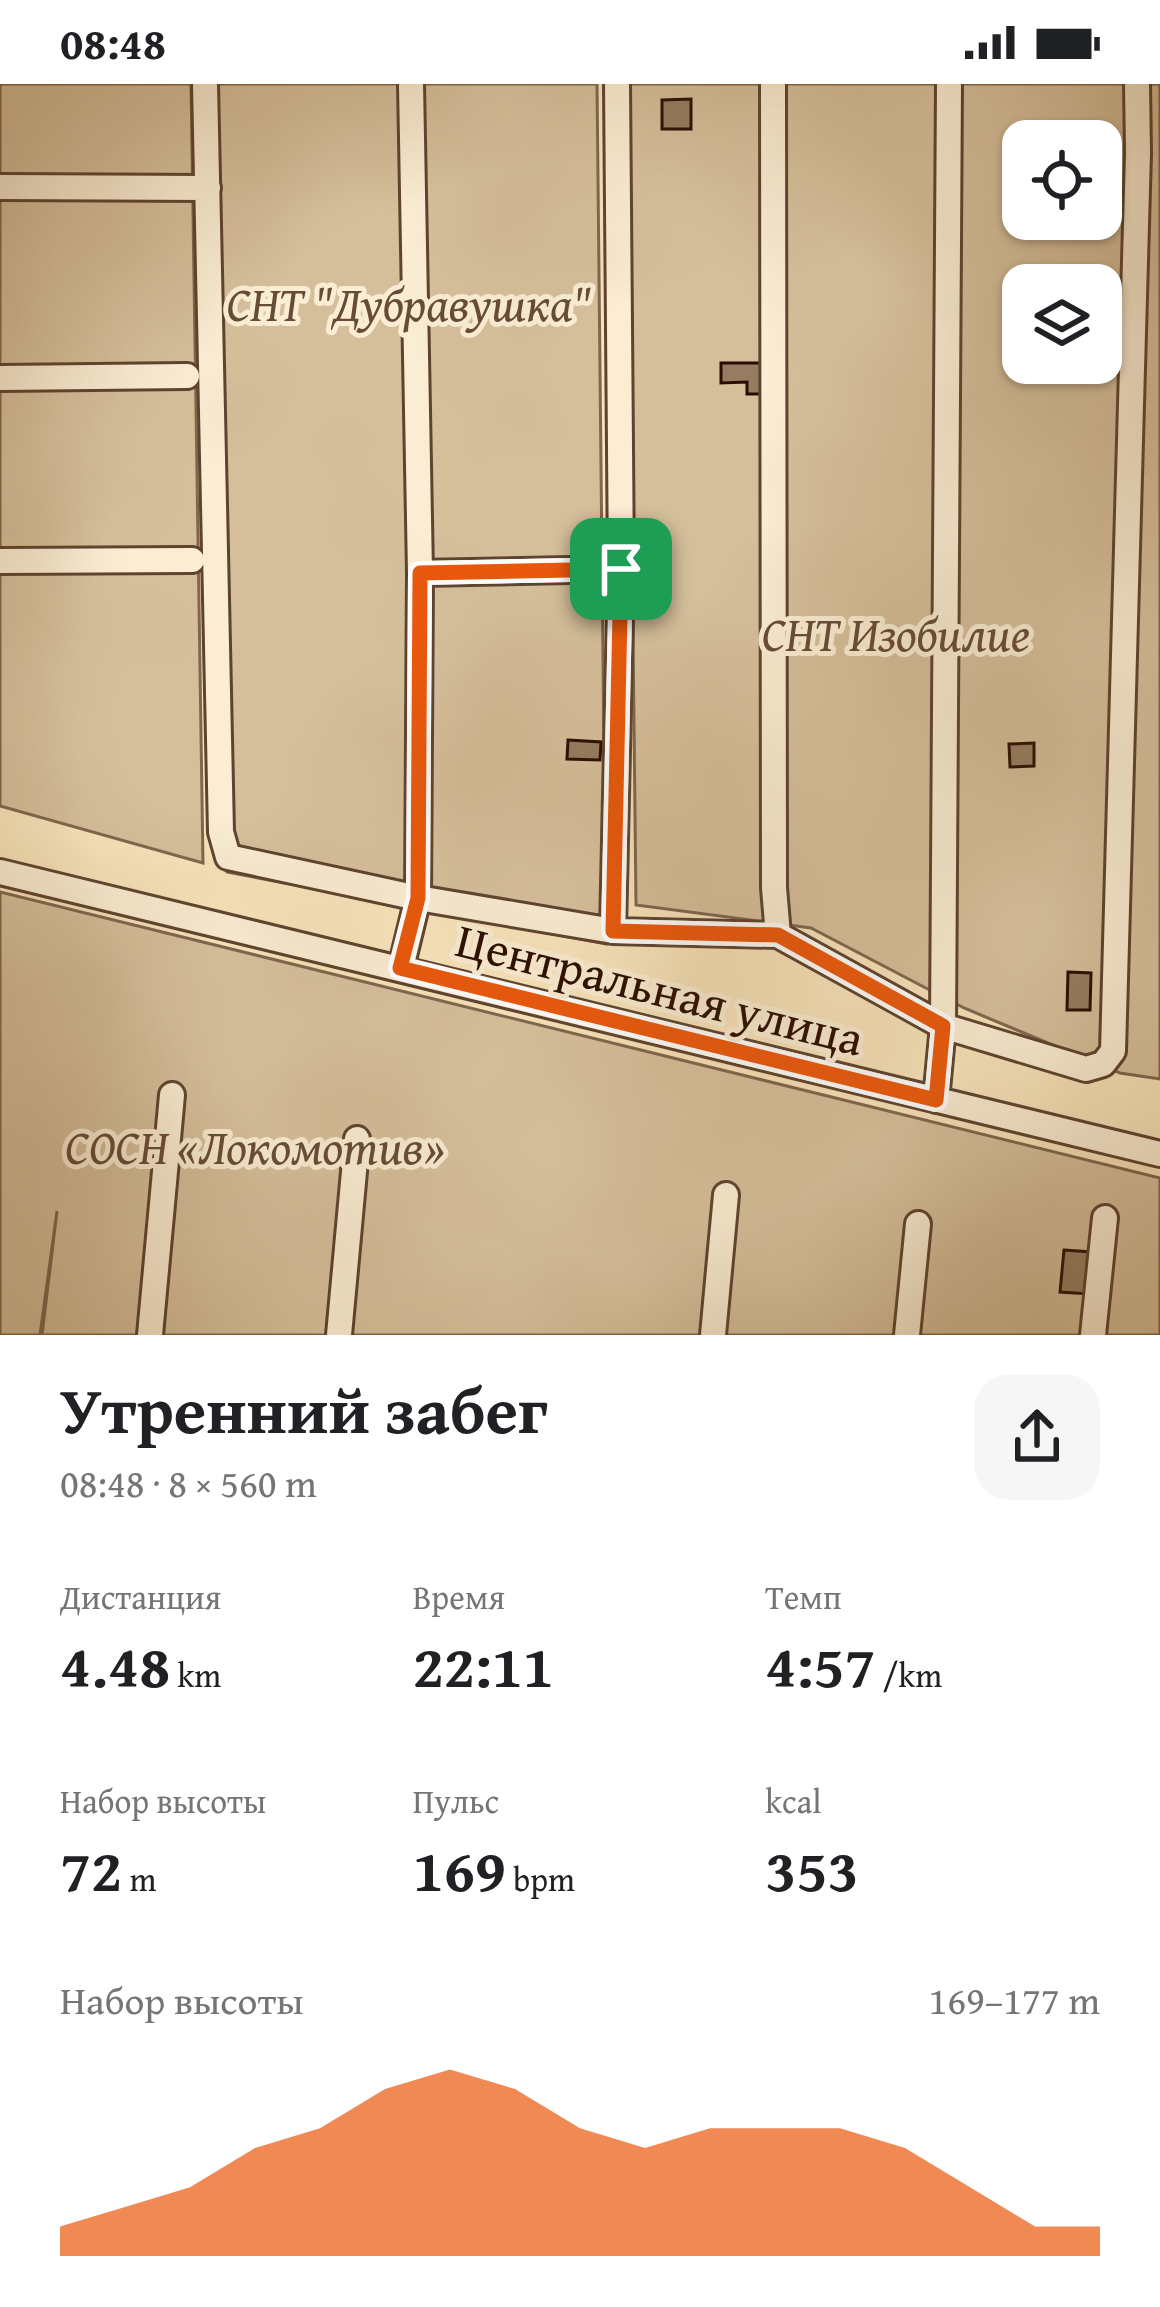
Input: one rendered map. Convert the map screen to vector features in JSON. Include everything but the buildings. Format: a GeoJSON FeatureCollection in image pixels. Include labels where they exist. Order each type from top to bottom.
{"type":"FeatureCollection","features":[{"type":"Feature","properties":{"kind":"street"},"geometry":{"type":"LineString","coordinates":[[206,84],[221,832],[228,857],[418,898],[613,931],[778,935],[943,1026],[1086,1070],[1103,1064],[1113,1051],[1137,84]]}},
{"type":"Feature","properties":{"kind":"street","name":"Центральная улица"},"geometry":{"type":"LineString","coordinates":[[400,968],[418,898],[420,573],[411,84]]}},
{"type":"Feature","properties":{"kind":"street"},"geometry":{"type":"LineString","coordinates":[[613,931],[621,569],[616,84]]}},
{"type":"Feature","properties":{"kind":"street"},"geometry":{"type":"LineString","coordinates":[[773,84],[774,888],[778,935]]}},
{"type":"Feature","properties":{"kind":"street"},"geometry":{"type":"LineString","coordinates":[[936,1100],[943,1026],[949,84]]}},
{"type":"Feature","properties":{"kind":"street"},"geometry":{"type":"LineString","coordinates":[[0,187],[208,188]]}},
{"type":"Feature","properties":{"kind":"street"},"geometry":{"type":"LineString","coordinates":[[0,378],[187,376]]}},
{"type":"Feature","properties":{"kind":"street"},"geometry":{"type":"LineString","coordinates":[[0,561],[192,560]]}},
{"type":"Feature","properties":{"kind":"street"},"geometry":{"type":"LineString","coordinates":[[420,573],[621,569]]}},
{"type":"Feature","properties":{"kind":"street","name":"Центральная улица"},"geometry":{"type":"LineString","coordinates":[[0,872],[1160,1154]]}},
{"type":"Feature","properties":{"kind":"street"},"geometry":{"type":"LineString","coordinates":[[150,1335],[172,1095]]}},
{"type":"Feature","properties":{"kind":"street"},"geometry":{"type":"LineString","coordinates":[[339,1335],[357,1139]]}},
{"type":"Feature","properties":{"kind":"street"},"geometry":{"type":"LineString","coordinates":[[713,1335],[725,1195]]}},
{"type":"Feature","properties":{"kind":"street"},"geometry":{"type":"LineString","coordinates":[[1093,1335],[1105,1218]]}},
{"type":"Feature","properties":{"kind":"street"},"geometry":{"type":"LineString","coordinates":[[907,1335],[918,1224]]}},
{"type":"Feature","properties":{"kind":"green space"},"geometry":{"type":"Polygon","coordinates":[[[0,84],[191,84],[203,863],[0,806],[0,84]]]}},
{"type":"Feature","properties":{"kind":"green space","name":"СНТ \"Дубравушка\""},"geometry":{"type":"Polygon","coordinates":[[[216,84],[597,84],[606,944],[227,872],[216,84]]]}},
{"type":"Feature","properties":{"kind":"green space","name":"СНТ Изобилие"},"geometry":{"type":"Polygon","coordinates":[[[627,84],[1160,84],[1160,1079],[1120,1073],[964,1008],[811,928],[636,905],[627,84]]]}},
{"type":"Feature","properties":{"kind":"green space","name":"СОСН «Локомотив»"},"geometry":{"type":"Polygon","coordinates":[[[0,892],[1160,1178],[1160,1335],[42,1335],[57,1211],[40,1335],[0,1335],[0,892]]]}},
{"type":"Feature","properties":{"kind":"route"},"geometry":{"type":"LineString","coordinates":[[621,569],[613,931],[778,935],[943,1026],[936,1100],[400,968],[418,898],[420,573],[621,569]]}}]}
